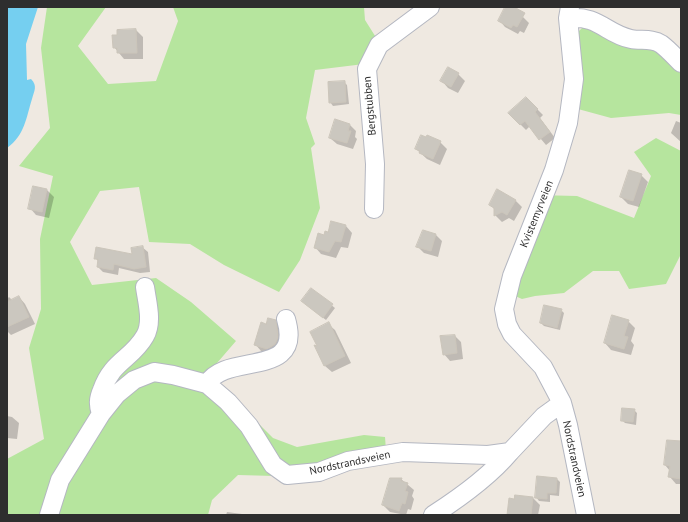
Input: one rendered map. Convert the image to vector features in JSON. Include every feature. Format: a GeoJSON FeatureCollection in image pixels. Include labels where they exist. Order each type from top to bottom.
{"type":"FeatureCollection","features":[{"type":"Feature","properties":{"kind":"street","name":"Bergstubben"},"geometry":{"type":"LineString","coordinates":[[374,209],[375,170],[367,69],[373,54],[379,45],[430,7]]}},
{"type":"Feature","properties":{"kind":"street"},"geometry":{"type":"LineString","coordinates":[[569,12],[592,20],[629,39],[656,42],[681,63]]}},
{"type":"Feature","properties":{"kind":"street","name":"Kvistemyrveien"},"geometry":{"type":"LineString","coordinates":[[562,403],[543,367],[512,334],[507,324],[504,309],[510,281],[554,170],[568,123],[574,79],[569,12]]}},
{"type":"Feature","properties":{"kind":"street"},"geometry":{"type":"LineString","coordinates":[[101,414],[98,399],[106,378],[112,369],[137,347],[146,335],[149,316],[145,287]]}},
{"type":"Feature","properties":{"kind":"street"},"geometry":{"type":"LineString","coordinates":[[207,384],[211,377],[226,369],[274,359],[286,346],[288,328],[286,319]]}},
{"type":"Feature","properties":{"kind":"street","name":"Nordstrandsveien"},"geometry":{"type":"LineString","coordinates":[[49,515],[60,480],[101,414],[117,394],[134,380],[154,372],[174,375],[207,384],[228,402],[249,426],[273,465],[288,474],[319,472],[348,462],[403,452],[488,455],[510,452]]}},
{"type":"Feature","properties":{"kind":"street"},"geometry":{"type":"LineString","coordinates":[[433,515],[471,489],[498,466],[544,416],[562,403]]}},
{"type":"Feature","properties":{"kind":"street","name":"Nordstrandveien"},"geometry":{"type":"LineString","coordinates":[[562,403],[568,425],[586,515]]}},
{"type":"Feature","properties":{"kind":"green space"},"geometry":{"type":"Polygon","coordinates":[[[47,7],[106,7],[78,46],[108,84],[156,81],[178,21],[173,7],[364,7],[365,20],[377,39],[364,64],[315,70],[306,118],[315,144],[311,148],[320,208],[300,260],[279,292],[224,265],[190,244],[149,242],[139,187],[100,191],[70,242],[92,285],[156,278],[191,302],[236,341],[211,370],[224,389],[273,438],[297,447],[364,435],[385,437],[386,450],[275,476],[238,475],[212,500],[208,515],[7,515],[7,459],[44,439],[29,348],[41,309],[40,239],[53,176],[19,166],[50,128],[41,48],[47,7]]]}},
{"type":"Feature","properties":{"kind":"green space"},"geometry":{"type":"Polygon","coordinates":[[[586,24],[658,49],[681,74],[681,115],[669,113],[611,118],[578,109],[576,34],[586,24]]]}},
{"type":"Feature","properties":{"kind":"green space"},"geometry":{"type":"Polygon","coordinates":[[[656,138],[681,151],[681,254],[666,284],[629,289],[619,271],[593,271],[564,293],[522,299],[506,292],[536,195],[577,196],[634,218],[651,176],[634,152],[656,138]]]}},
{"type":"Feature","properties":{"kind":"water"},"geometry":{"type":"Polygon","coordinates":[[[7,7],[38,7],[26,44],[27,80],[31,79],[33,82],[35,86],[34,91],[24,126],[18,138],[7,148],[7,7]]]}},
{"type":"Feature","properties":{"kind":"building"},"geometry":{"type":"Polygon","coordinates":[[[505,7],[514,7],[525,13],[517,27],[513,25],[511,28],[498,21],[505,7]]]}},
{"type":"Feature","properties":{"kind":"building"},"geometry":{"type":"Polygon","coordinates":[[[136,29],[137,53],[117,53],[117,48],[113,48],[112,35],[117,35],[117,30],[136,29]]]}},
{"type":"Feature","properties":{"kind":"building"},"geometry":{"type":"Polygon","coordinates":[[[448,67],[459,73],[451,87],[440,81],[448,67]]]}},
{"type":"Feature","properties":{"kind":"building"},"geometry":{"type":"Polygon","coordinates":[[[345,81],[346,102],[329,103],[328,82],[345,81]]]}},
{"type":"Feature","properties":{"kind":"building"},"geometry":{"type":"Polygon","coordinates":[[[526,97],[538,109],[535,112],[550,132],[539,140],[525,121],[520,125],[508,113],[526,97]]]}},
{"type":"Feature","properties":{"kind":"building"},"geometry":{"type":"Polygon","coordinates":[[[335,119],[350,124],[348,131],[351,131],[347,143],[329,138],[335,119]]]}},
{"type":"Feature","properties":{"kind":"building"},"geometry":{"type":"Polygon","coordinates":[[[421,135],[426,137],[427,135],[441,141],[433,159],[419,153],[420,151],[415,149],[421,135]]]}},
{"type":"Feature","properties":{"kind":"building"},"geometry":{"type":"Polygon","coordinates":[[[629,170],[642,174],[633,201],[620,197],[629,170]]]}},
{"type":"Feature","properties":{"kind":"building"},"geometry":{"type":"Polygon","coordinates":[[[33,186],[47,189],[42,212],[28,209],[33,186]]]}},
{"type":"Feature","properties":{"kind":"building"},"geometry":{"type":"Polygon","coordinates":[[[497,189],[516,200],[507,215],[502,212],[494,216],[494,208],[489,205],[497,189]]]}},
{"type":"Feature","properties":{"kind":"building"},"geometry":{"type":"Polygon","coordinates":[[[331,221],[346,225],[341,242],[335,241],[329,252],[314,248],[318,233],[324,235],[325,231],[328,232],[331,221]]]}},
{"type":"Feature","properties":{"kind":"building"},"geometry":{"type":"Polygon","coordinates":[[[423,230],[436,234],[431,251],[416,247],[423,230]]]}},
{"type":"Feature","properties":{"kind":"building"},"geometry":{"type":"Polygon","coordinates":[[[143,246],[146,267],[134,269],[114,264],[113,270],[97,267],[98,259],[94,259],[96,247],[132,254],[131,248],[143,246]]]}},
{"type":"Feature","properties":{"kind":"building"},"geometry":{"type":"Polygon","coordinates":[[[311,288],[333,304],[323,318],[301,301],[311,288]]]}},
{"type":"Feature","properties":{"kind":"building"},"geometry":{"type":"Polygon","coordinates":[[[19,296],[29,317],[7,327],[7,302],[19,296]]]}},
{"type":"Feature","properties":{"kind":"building"},"geometry":{"type":"Polygon","coordinates":[[[544,305],[562,309],[557,328],[540,323],[544,305]]]}},
{"type":"Feature","properties":{"kind":"building"},"geometry":{"type":"Polygon","coordinates":[[[612,315],[629,320],[624,336],[628,337],[624,349],[604,343],[612,315]]]}},
{"type":"Feature","properties":{"kind":"building"},"geometry":{"type":"Polygon","coordinates":[[[268,318],[276,320],[278,337],[275,344],[267,349],[254,345],[261,322],[266,324],[268,318]]]}},
{"type":"Feature","properties":{"kind":"building"},"geometry":{"type":"Polygon","coordinates":[[[329,322],[345,356],[324,366],[314,345],[317,346],[310,332],[329,322]]]}},
{"type":"Feature","properties":{"kind":"building"},"geometry":{"type":"Polygon","coordinates":[[[455,335],[457,353],[443,355],[440,336],[455,335]]]}},
{"type":"Feature","properties":{"kind":"building"},"geometry":{"type":"Polygon","coordinates":[[[622,408],[635,409],[633,422],[621,421],[622,408]]]}},
{"type":"Feature","properties":{"kind":"building"},"geometry":{"type":"Polygon","coordinates":[[[667,440],[681,441],[681,479],[668,477],[670,466],[664,465],[667,440]]]}},
{"type":"Feature","properties":{"kind":"building"},"geometry":{"type":"Polygon","coordinates":[[[537,476],[557,478],[556,493],[547,493],[547,499],[535,498],[537,476]]]}},
{"type":"Feature","properties":{"kind":"building"},"geometry":{"type":"Polygon","coordinates":[[[390,478],[402,478],[401,481],[408,483],[405,491],[408,492],[405,504],[402,503],[399,511],[382,505],[390,478]]]}},
{"type":"Feature","properties":{"kind":"building"},"geometry":{"type":"Polygon","coordinates":[[[515,495],[533,497],[531,515],[507,515],[509,498],[514,499],[515,495]]]}}]}
